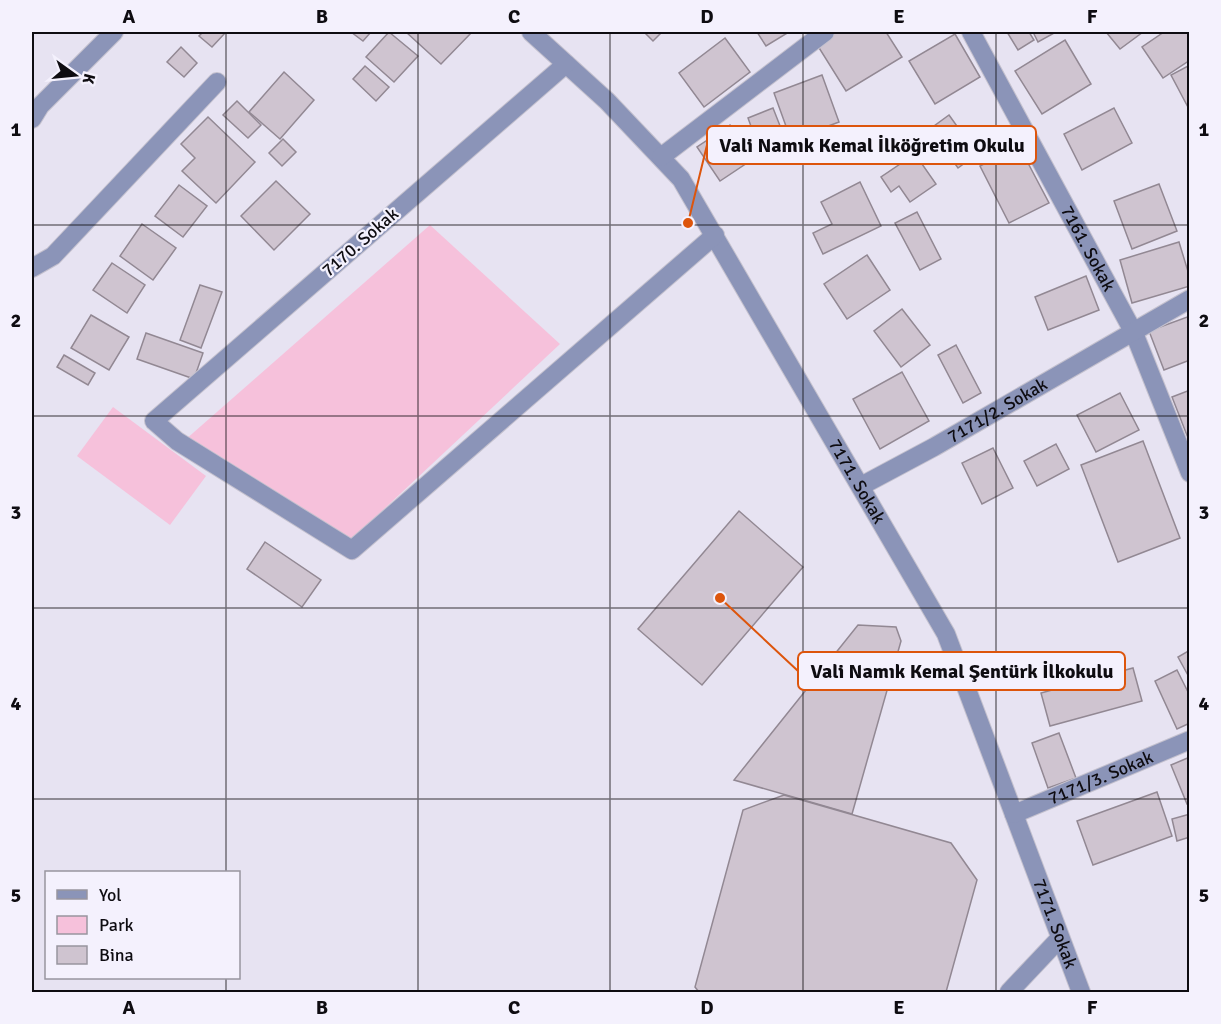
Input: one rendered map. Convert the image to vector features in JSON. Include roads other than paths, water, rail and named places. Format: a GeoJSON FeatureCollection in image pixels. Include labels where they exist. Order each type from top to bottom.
{"type":"FeatureCollection","features":[{"type":"Feature","properties":{"kind":"street"},"geometry":{"type":"LineString","coordinates":[[32,119],[40,106],[114,32]]}},
{"type":"Feature","properties":{"kind":"street","name":"7171. Sokak"},"geometry":{"type":"LineString","coordinates":[[531,32],[607,101],[681,179],[946,634],[1081,993]]}},
{"type":"Feature","properties":{"kind":"street"},"geometry":{"type":"LineString","coordinates":[[661,158],[825,32]]}},
{"type":"Feature","properties":{"kind":"street","name":"7161. Sokak"},"geometry":{"type":"LineString","coordinates":[[971,32],[1134,333],[1190,473]]}},
{"type":"Feature","properties":{"kind":"street","name":"7170. Sokak"},"geometry":{"type":"LineString","coordinates":[[566,64],[154,421],[177,441],[352,550],[715,235]]}},
{"type":"Feature","properties":{"kind":"street"},"geometry":{"type":"LineString","coordinates":[[32,268],[53,256],[217,82]]}},
{"type":"Feature","properties":{"kind":"street","name":"7171/2. Sokak"},"geometry":{"type":"LineString","coordinates":[[861,486],[1134,333],[1190,299]]}},
{"type":"Feature","properties":{"kind":"street","name":"7171/3. Sokak"},"geometry":{"type":"LineString","coordinates":[[1014,814],[1190,740]]}},
{"type":"Feature","properties":{"kind":"street"},"geometry":{"type":"LineString","coordinates":[[1009,993],[1060,938]]}},
{"type":"Feature","properties":{"kind":"place","name":"Vali Namık Kemal İlköğretim Okulu"},"geometry":{"type":"Point","coordinates":[688,223]}},
{"type":"Feature","properties":{"kind":"place","name":"Vali Namık Kemal Şentürk İlkokulu"},"geometry":{"type":"Point","coordinates":[720,598]}}]}
